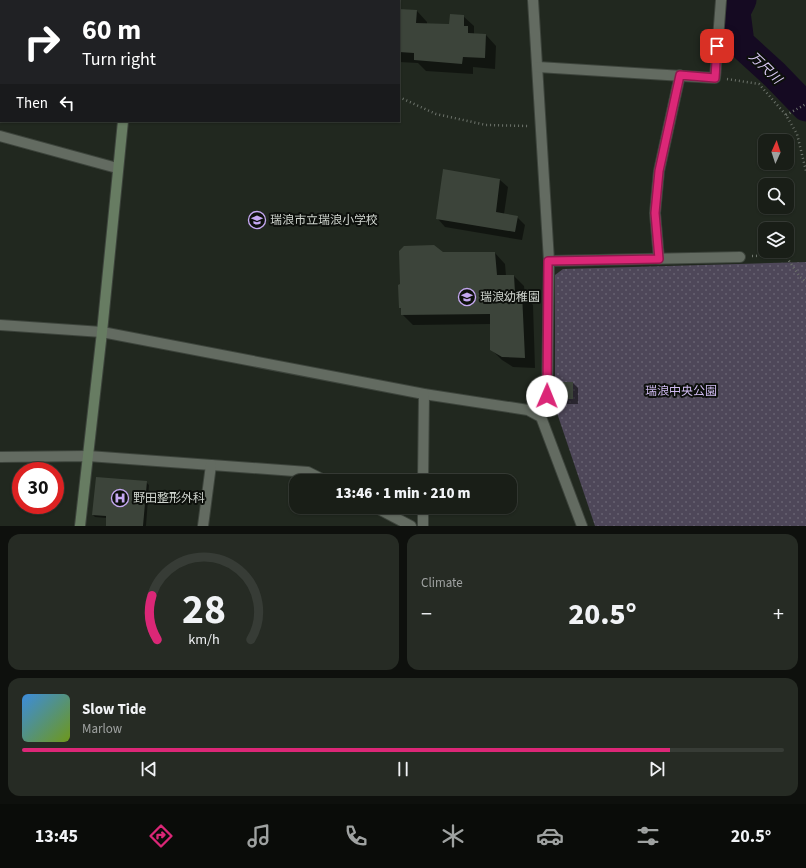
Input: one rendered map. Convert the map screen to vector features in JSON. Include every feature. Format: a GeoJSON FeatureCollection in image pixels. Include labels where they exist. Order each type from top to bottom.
{"type":"FeatureCollection","features":[{"type":"Feature","properties":{"kind":"street"},"geometry":{"type":"LineString","coordinates":[[533,0],[548,261],[547,396],[541,417],[582,526]]}},
{"type":"Feature","properties":{"kind":"street"},"geometry":{"type":"LineString","coordinates":[[538,67],[715,78],[721,0]]}},
{"type":"Feature","properties":{"kind":"street"},"geometry":{"type":"LineString","coordinates":[[659,259],[655,213],[659,178],[680,75]]}},
{"type":"Feature","properties":{"kind":"street"},"geometry":{"type":"LineString","coordinates":[[80,526],[102,332],[117,168],[123,122]]}},
{"type":"Feature","properties":{"kind":"street"},"geometry":{"type":"LineString","coordinates":[[0,136],[117,168]]}},
{"type":"Feature","properties":{"kind":"street"},"geometry":{"type":"LineString","coordinates":[[548,261],[740,256]]}},
{"type":"Feature","properties":{"kind":"street"},"geometry":{"type":"LineString","coordinates":[[0,325],[102,332],[424,394],[528,410],[541,417]]}},
{"type":"Feature","properties":{"kind":"street"},"geometry":{"type":"LineString","coordinates":[[423,474],[424,394]]}},
{"type":"Feature","properties":{"kind":"street"},"geometry":{"type":"LineString","coordinates":[[0,457],[88,456],[308,472],[312,474]]}},
{"type":"Feature","properties":{"kind":"street"},"geometry":{"type":"LineString","coordinates":[[203,526],[211,465]]}},
{"type":"Feature","properties":{"kind":"street"},"geometry":{"type":"LineString","coordinates":[[388,514],[411,526]]}},
{"type":"Feature","properties":{"kind":"street"},"geometry":{"type":"LineString","coordinates":[[423,514],[423,526]]}},
{"type":"Feature","properties":{"kind":"path"},"geometry":{"type":"LineString","coordinates":[[715,78],[759,84],[786,115],[798,134],[806,171]]}},
{"type":"Feature","properties":{"kind":"path"},"geometry":{"type":"LineString","coordinates":[[400,97],[436,114],[486,126],[540,126]]}},
{"type":"Feature","properties":{"kind":"path"},"geometry":{"type":"LineString","coordinates":[[786,115],[806,104]]}},
{"type":"Feature","properties":{"kind":"path"},"geometry":{"type":"LineString","coordinates":[[740,256],[785,255],[800,277],[806,282]]}},
{"type":"Feature","properties":{"kind":"green space","name":"瑞浪中央公園"},"geometry":{"type":"Polygon","coordinates":[[[806,262],[806,526],[595,526],[555,407],[555,275],[563,269],[806,262]]]}},
{"type":"Feature","properties":{"kind":"building"},"geometry":{"type":"Polygon","coordinates":[[[400,9],[417,10],[416,23],[449,24],[450,14],[464,15],[464,26],[468,26],[468,33],[486,34],[485,58],[463,57],[462,64],[414,60],[414,53],[400,52],[400,9]]]}},
{"type":"Feature","properties":{"kind":"building"},"geometry":{"type":"Polygon","coordinates":[[[443,169],[500,179],[496,212],[518,216],[515,232],[436,219],[443,169]]]}},
{"type":"Feature","properties":{"kind":"building"},"geometry":{"type":"Polygon","coordinates":[[[434,245],[443,252],[495,252],[497,275],[514,275],[515,293],[522,293],[525,358],[502,357],[490,350],[490,314],[401,315],[401,308],[399,308],[398,285],[400,284],[399,251],[404,246],[434,245]]]}},
{"type":"Feature","properties":{"kind":"building"},"geometry":{"type":"Polygon","coordinates":[[[554,382],[573,382],[573,399],[553,399],[554,382]]]}},
{"type":"Feature","properties":{"kind":"building","name":"野田整形外科"},"geometry":{"type":"Polygon","coordinates":[[[96,477],[147,481],[143,526],[106,526],[106,516],[92,515],[96,477]]]}},
{"type":"Feature","properties":{"kind":"waterway","name":"万尺川"},"geometry":{"type":"LineString","coordinates":[[742,0],[736,12],[740,43],[775,75],[806,107]]}},
{"type":"Feature","properties":{"kind":"place","name":"瑞浪市立瑞浪小学校"},"geometry":{"type":"Point","coordinates":[257,220]}},
{"type":"Feature","properties":{"kind":"place","name":"瑞浪幼稚園"},"geometry":{"type":"Point","coordinates":[467,297]}},
{"type":"Feature","properties":{"kind":"place","name":"野田整形外科"},"geometry":{"type":"Point","coordinates":[120,498]}},
{"type":"Feature","properties":{"kind":"route"},"geometry":{"type":"LineString","coordinates":[[547,396],[548,261],[659,259],[655,213],[659,171],[680,75],[715,78],[717,46]]}}]}
